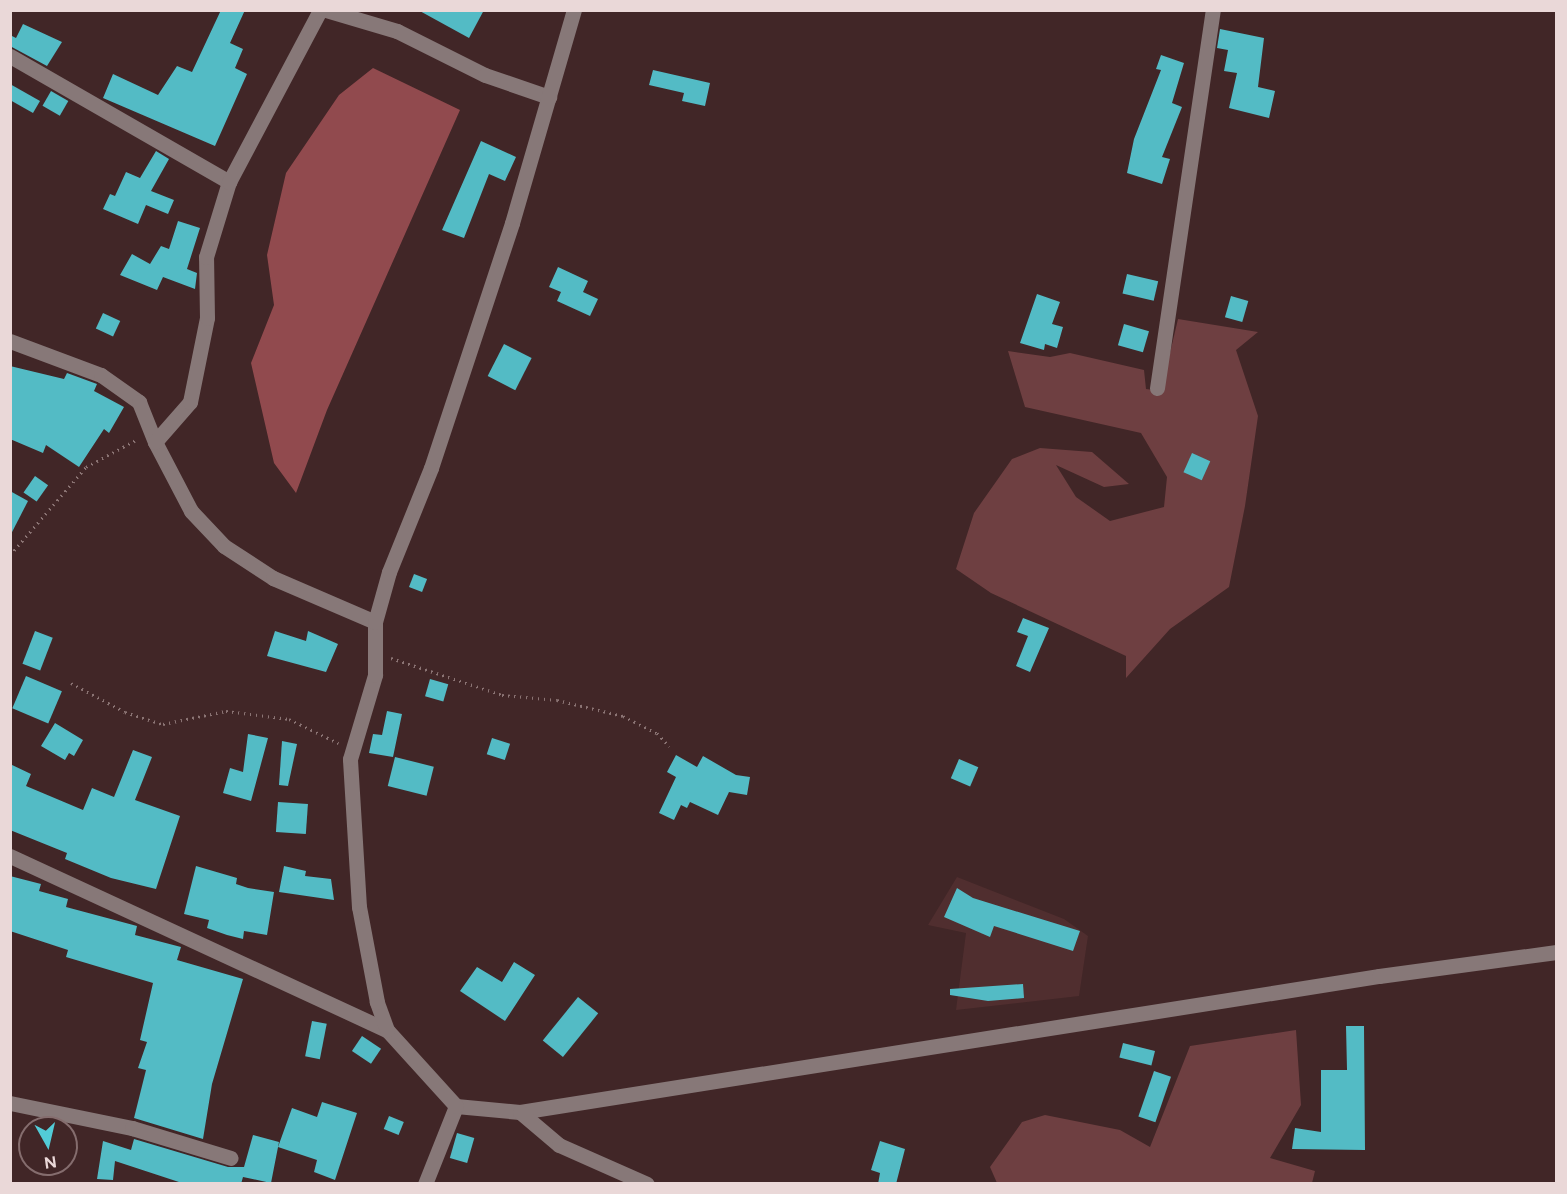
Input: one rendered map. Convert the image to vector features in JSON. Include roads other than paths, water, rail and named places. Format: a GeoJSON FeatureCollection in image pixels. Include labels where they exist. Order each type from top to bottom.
{"type":"FeatureCollection","features":[{"type":"Feature","properties":{"kind":"street"},"geometry":{"type":"LineString","coordinates":[[153,437],[190,402],[207,318],[206,257],[229,182],[320,10]]}},
{"type":"Feature","properties":{"kind":"street"},"geometry":{"type":"LineString","coordinates":[[326,10],[397,31],[485,75],[549,97]]}},
{"type":"Feature","properties":{"kind":"street"},"geometry":{"type":"LineString","coordinates":[[387,1030],[359,907],[353,750],[375,675],[375,622],[505,246],[574,10]]}},
{"type":"Feature","properties":{"kind":"street"},"geometry":{"type":"LineString","coordinates":[[1157,388],[1213,10]]}},
{"type":"Feature","properties":{"kind":"street"},"geometry":{"type":"LineString","coordinates":[[10,56],[229,182]]}},
{"type":"Feature","properties":{"kind":"street"},"geometry":{"type":"LineString","coordinates":[[10,341],[101,375],[139,402],[153,437],[191,511],[224,546],[273,578],[375,622]]}},
{"type":"Feature","properties":{"kind":"street"},"geometry":{"type":"LineString","coordinates":[[10,856],[387,1030],[456,1106],[520,1112],[1379,976],[1557,952]]}},
{"type":"Feature","properties":{"kind":"street"},"geometry":{"type":"LineString","coordinates":[[10,1102],[132,1128],[231,1158]]}},
{"type":"Feature","properties":{"kind":"street"},"geometry":{"type":"LineString","coordinates":[[425,1184],[456,1106]]}},
{"type":"Feature","properties":{"kind":"street"},"geometry":{"type":"LineString","coordinates":[[520,1112],[559,1145],[647,1184]]}}]}
